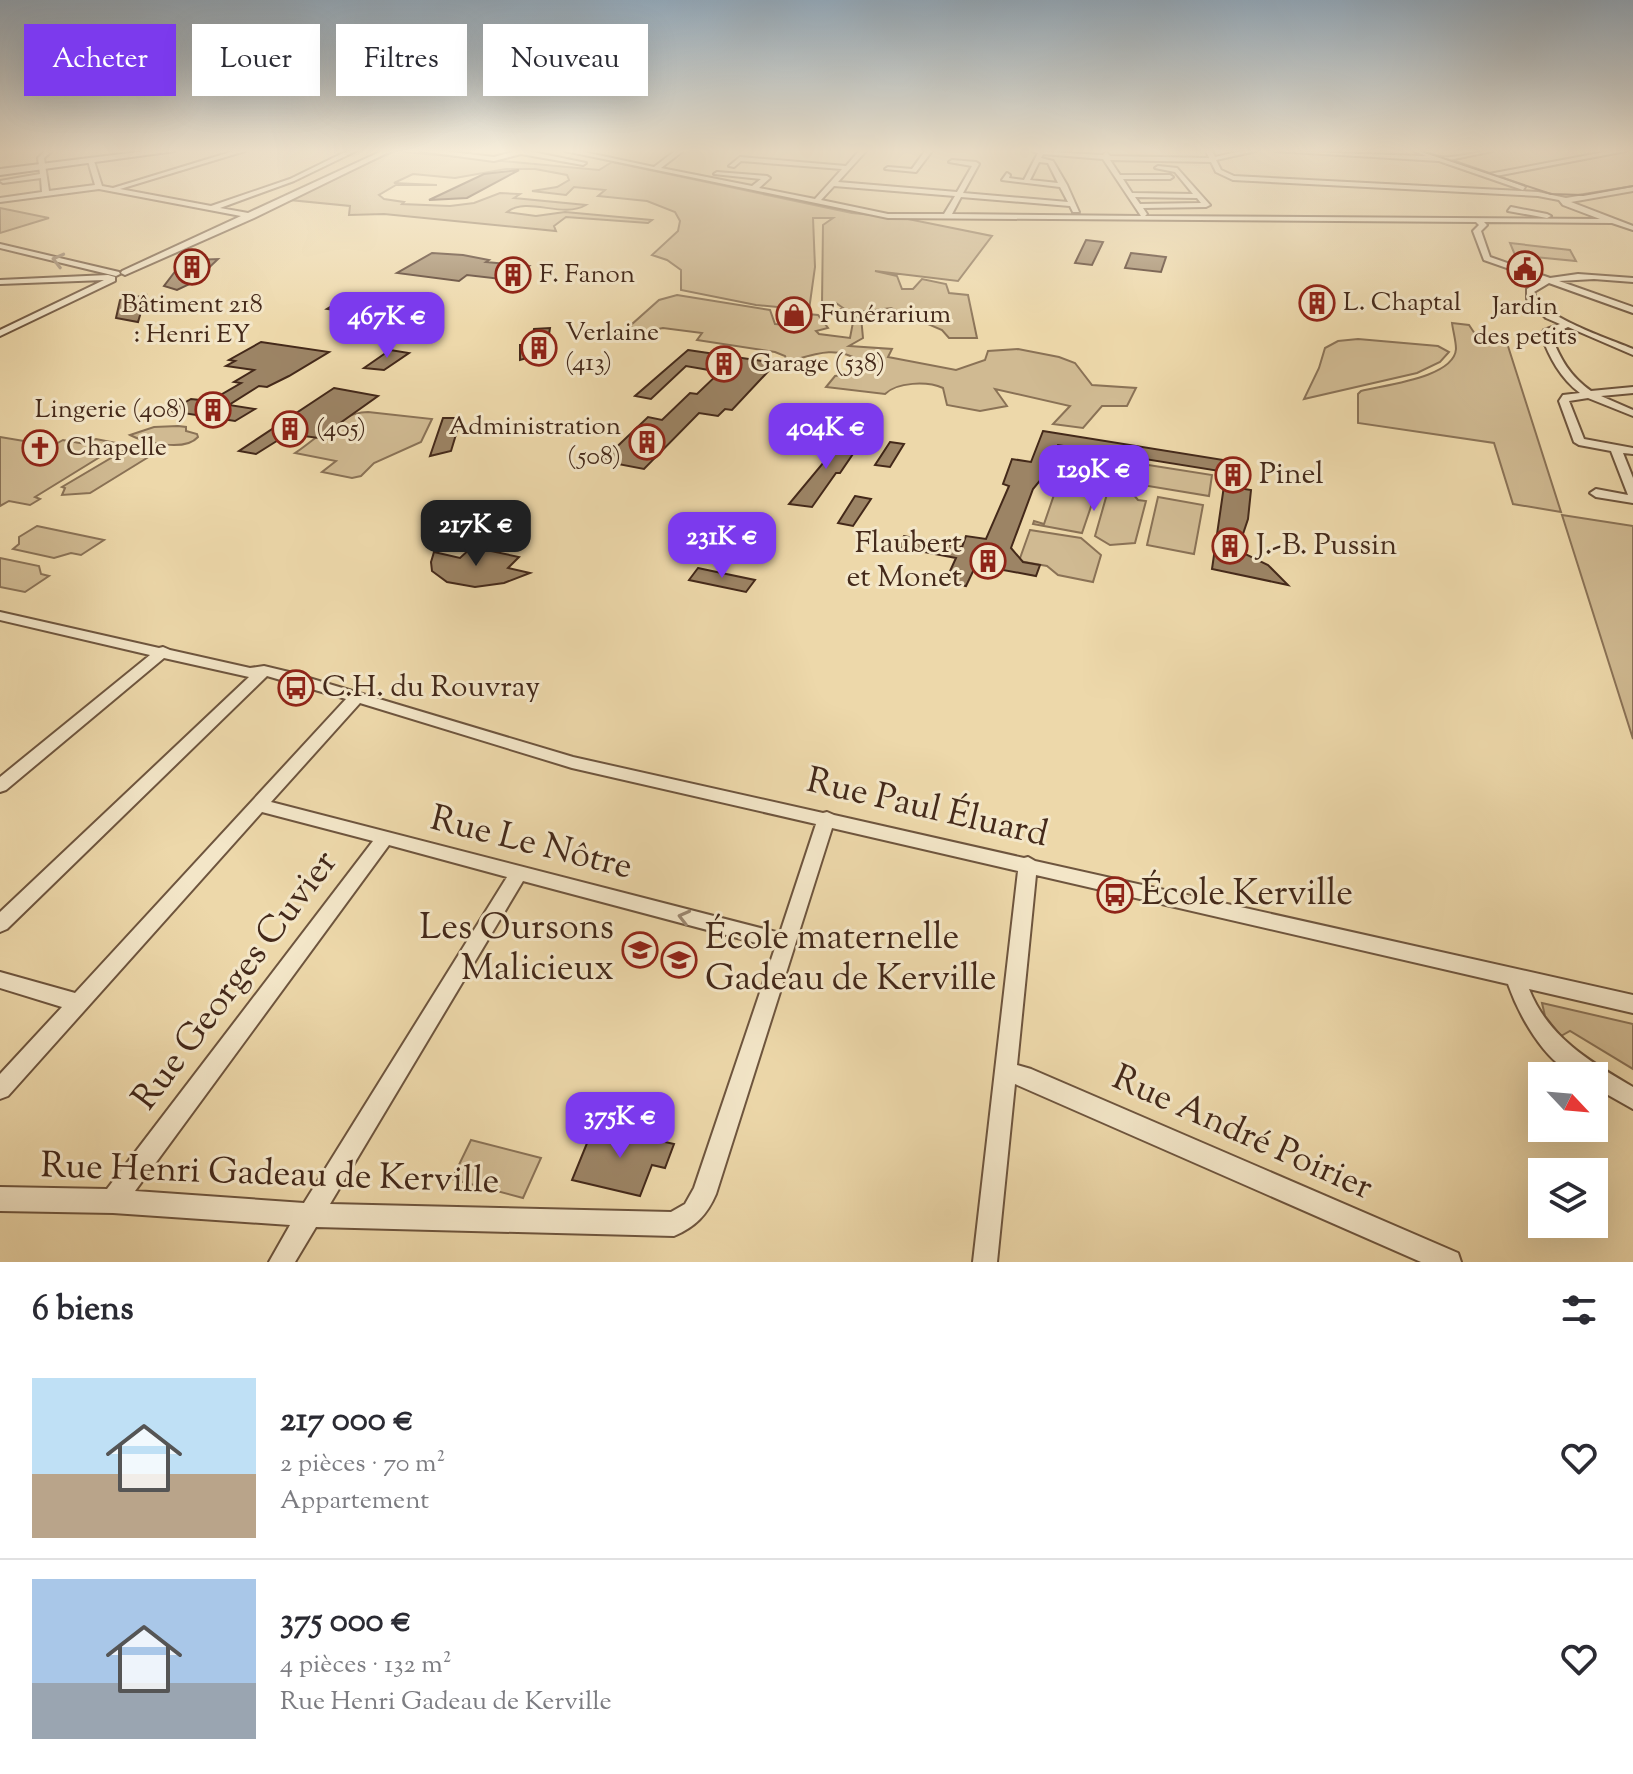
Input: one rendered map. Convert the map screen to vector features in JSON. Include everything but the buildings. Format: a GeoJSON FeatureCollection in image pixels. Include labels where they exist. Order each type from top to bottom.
{"type":"FeatureCollection","features":[{"type":"Feature","properties":{"kind":"street"},"geometry":{"type":"LineString","coordinates":[[221,210],[251,216]]}},
{"type":"Feature","properties":{"kind":"street"},"geometry":{"type":"LineString","coordinates":[[0,333],[116,276],[264,210]]}},
{"type":"Feature","properties":{"kind":"street"},"geometry":{"type":"LineString","coordinates":[[855,210],[885,216],[1612,223]]}},
{"type":"Feature","properties":{"kind":"street"},"geometry":{"type":"LineString","coordinates":[[947,216],[950,210]]}},
{"type":"Feature","properties":{"kind":"street"},"geometry":{"type":"LineString","coordinates":[[1076,210],[1082,216]]}},
{"type":"Feature","properties":{"kind":"street"},"geometry":{"type":"LineString","coordinates":[[1141,210],[1146,217]]}},
{"type":"Feature","properties":{"kind":"street"},"geometry":{"type":"LineString","coordinates":[[1525,210],[1558,221]]}},
{"type":"Feature","properties":{"kind":"street"},"geometry":{"type":"LineString","coordinates":[[1581,210],[1633,232]]}},
{"type":"Feature","properties":{"kind":"street"},"geometry":{"type":"LineString","coordinates":[[1580,221],[1592,215]]}},
{"type":"Feature","properties":{"kind":"street"},"geometry":{"type":"LineString","coordinates":[[1478,220],[1483,225],[1477,231],[1484,254],[1493,261],[1633,310]]}},
{"type":"Feature","properties":{"kind":"street"},"geometry":{"type":"LineString","coordinates":[[0,246],[116,276]]}},
{"type":"Feature","properties":{"kind":"street"},"geometry":{"type":"LineString","coordinates":[[0,282],[116,276]]}},
{"type":"Feature","properties":{"kind":"street"},"geometry":{"type":"LineString","coordinates":[[1633,280],[1584,277],[1541,281],[1533,286],[1531,299],[1549,316],[1633,352]]}},
{"type":"Feature","properties":{"kind":"street"},"geometry":{"type":"LineString","coordinates":[[0,293],[17,282]]}},
{"type":"Feature","properties":{"kind":"street"},"geometry":{"type":"LineString","coordinates":[[1569,324],[1547,332],[1548,344],[1562,374],[1591,393],[1633,413]]}},
{"type":"Feature","properties":{"kind":"street"},"geometry":{"type":"LineString","coordinates":[[1633,390],[1591,393],[1567,397],[1564,401],[1579,442],[1633,451]]}},
{"type":"Feature","properties":{"kind":"street"},"geometry":{"type":"LineString","coordinates":[[1596,493],[1633,496],[1616,448]]}},
{"type":"Feature","properties":{"kind":"street"},"geometry":{"type":"LineString","coordinates":[[0,613],[264,671]]}},
{"type":"Feature","properties":{"kind":"street"},"geometry":{"type":"LineString","coordinates":[[0,786],[164,650]]}},
{"type":"Feature","properties":{"kind":"street","name":"Rue Paul Éluard"},"geometry":{"type":"LineString","coordinates":[[164,650],[211,665],[250,673],[264,671],[572,762],[1633,1004]]}},
{"type":"Feature","properties":{"kind":"street"},"geometry":{"type":"LineString","coordinates":[[0,924],[264,671]]}},
{"type":"Feature","properties":{"kind":"street"},"geometry":{"type":"LineString","coordinates":[[0,1089],[357,697]]}},
{"type":"Feature","properties":{"kind":"street","name":"Rue Le Nôtre"},"geometry":{"type":"LineString","coordinates":[[259,805],[787,943]]}},
{"type":"Feature","properties":{"kind":"street","name":"Rue Henri Gadeau de Kerville"},"geometry":{"type":"LineString","coordinates":[[0,1199],[113,1201],[309,1215],[674,1224],[693,1212],[704,1194],[827,818]]}},
{"type":"Feature","properties":{"kind":"street","name":"Rue Georges Cuvier"},"geometry":{"type":"LineString","coordinates":[[113,1201],[384,839]]}},
{"type":"Feature","properties":{"kind":"street"},"geometry":{"type":"LineString","coordinates":[[985,1262],[1028,864]]}},
{"type":"Feature","properties":{"kind":"street"},"geometry":{"type":"LineString","coordinates":[[281,1262],[518,874]]}},
{"type":"Feature","properties":{"kind":"street"},"geometry":{"type":"LineString","coordinates":[[1515,977],[1529,1012],[1550,1044],[1633,1099]]}},
{"type":"Feature","properties":{"kind":"street"},"geometry":{"type":"LineString","coordinates":[[0,980],[79,1003]]}},
{"type":"Feature","properties":{"kind":"street","name":"Rue André Poirier"},"geometry":{"type":"LineString","coordinates":[[1006,1073],[1023,1076],[1449,1262]]}},
{"type":"Feature","properties":{"kind":"shaded area"},"geometry":{"type":"Polygon","coordinates":[[[0,210],[49,218],[0,233],[0,210]]]}},
{"type":"Feature","properties":{"kind":"shaded area"},"geometry":{"type":"Polygon","coordinates":[[[350,210],[511,210],[507,212],[536,216],[565,212],[652,220],[648,223],[566,217],[554,226],[556,231],[384,214],[349,215],[350,210]]]}},
{"type":"Feature","properties":{"kind":"shaded area"},"geometry":{"type":"Polygon","coordinates":[[[670,210],[837,210],[903,218],[992,236],[958,281],[875,271],[897,276],[902,289],[913,289],[922,279],[946,284],[949,293],[968,295],[977,338],[949,338],[942,330],[891,308],[835,315],[832,312],[843,308],[836,303],[822,304],[823,225],[833,218],[813,218],[815,267],[809,310],[756,305],[681,290],[681,270],[667,260],[652,255],[678,231],[680,221],[675,212],[670,210]]]}},
{"type":"Feature","properties":{"kind":"shaded area"},"geometry":{"type":"Polygon","coordinates":[[[1510,243],[1570,250],[1576,261],[1515,255],[1510,243]]]}},
{"type":"Feature","properties":{"kind":"shaded area"},"geometry":{"type":"Polygon","coordinates":[[[677,295],[770,310],[775,324],[803,326],[808,314],[818,315],[828,328],[816,331],[819,334],[850,338],[854,317],[861,317],[863,338],[849,346],[892,349],[888,357],[956,370],[985,360],[988,351],[1018,349],[1075,363],[1092,385],[1136,388],[1127,406],[1102,406],[1083,428],[1053,424],[1070,406],[995,389],[1007,406],[980,411],[947,405],[943,388],[929,384],[904,385],[885,394],[826,387],[835,376],[859,373],[861,361],[834,352],[787,362],[785,356],[775,352],[697,340],[702,333],[663,328],[632,334],[631,325],[659,300],[677,295]]]}},
{"type":"Feature","properties":{"kind":"shaded area"},"geometry":{"type":"Polygon","coordinates":[[[1452,323],[1469,325],[1475,334],[1507,343],[1561,512],[1513,504],[1494,443],[1358,423],[1358,394],[1361,391],[1416,379],[1443,367],[1452,359],[1456,349],[1452,323]]]}},
{"type":"Feature","properties":{"kind":"shaded area"},"geometry":{"type":"Polygon","coordinates":[[[1358,339],[1438,346],[1449,352],[1440,362],[1417,373],[1304,399],[1325,348],[1338,341],[1358,339]]]}},
{"type":"Feature","properties":{"kind":"shaded area"},"geometry":{"type":"Polygon","coordinates":[[[368,412],[432,419],[421,442],[374,463],[361,476],[352,478],[322,472],[336,461],[295,453],[339,421],[368,412]]]}},
{"type":"Feature","properties":{"kind":"shaded area"},"geometry":{"type":"Polygon","coordinates":[[[154,427],[186,427],[186,431],[198,437],[192,442],[175,445],[145,441],[130,435],[154,427]]]}},
{"type":"Feature","properties":{"kind":"shaded area"},"geometry":{"type":"Polygon","coordinates":[[[0,437],[42,444],[28,452],[38,454],[63,440],[85,444],[96,439],[121,444],[35,497],[40,499],[30,505],[9,501],[0,506],[0,437]]]}},
{"type":"Feature","properties":{"kind":"shaded area"},"geometry":{"type":"Polygon","coordinates":[[[147,447],[155,453],[90,493],[62,495],[65,488],[62,487],[128,448],[147,447]]]}},
{"type":"Feature","properties":{"kind":"shaded area"},"geometry":{"type":"Polygon","coordinates":[[[1142,464],[1212,475],[1209,496],[1136,484],[1142,464]]]}},
{"type":"Feature","properties":{"kind":"shaded area"},"geometry":{"type":"Polygon","coordinates":[[[1053,481],[1097,489],[1082,533],[1033,524],[1034,521],[1044,524],[1056,489],[1048,486],[1053,481]]]}},
{"type":"Feature","properties":{"kind":"shaded area"},"geometry":{"type":"Polygon","coordinates":[[[1107,494],[1133,494],[1138,500],[1146,501],[1135,543],[1110,545],[1095,536],[1107,494]]]}},
{"type":"Feature","properties":{"kind":"shaded area"},"geometry":{"type":"Polygon","coordinates":[[[1158,497],[1203,505],[1194,554],[1147,545],[1158,497]]]}},
{"type":"Feature","properties":{"kind":"shaded area"},"geometry":{"type":"Polygon","coordinates":[[[1562,515],[1633,526],[1633,739],[1562,515]]]}},
{"type":"Feature","properties":{"kind":"shaded area"},"geometry":{"type":"Polygon","coordinates":[[[37,526],[104,540],[81,555],[71,553],[54,558],[13,549],[19,544],[19,537],[37,526]]]}},
{"type":"Feature","properties":{"kind":"shaded area"},"geometry":{"type":"Polygon","coordinates":[[[1030,530],[1081,538],[1101,555],[1093,582],[1058,575],[1047,566],[1019,561],[1030,530]]]}},
{"type":"Feature","properties":{"kind":"shaded area"},"geometry":{"type":"Polygon","coordinates":[[[0,558],[39,566],[41,574],[49,576],[25,592],[0,587],[0,558]]]}},
{"type":"Feature","properties":{"kind":"shaded area"},"geometry":{"type":"Polygon","coordinates":[[[1542,1003],[1633,1024],[1633,1069],[1570,1031],[1561,1036],[1545,1016],[1542,1003]]]}},
{"type":"Feature","properties":{"kind":"shaded area"},"geometry":{"type":"Polygon","coordinates":[[[471,1140],[541,1158],[523,1198],[452,1179],[471,1140]]]}},
{"type":"Feature","properties":{"kind":"place","name":"Bâtiment 218 : Henri EY"},"geometry":{"type":"Point","coordinates":[192,267]}},
{"type":"Feature","properties":{"kind":"place","name":"Jardin des petits"},"geometry":{"type":"Point","coordinates":[1525,269]}},
{"type":"Feature","properties":{"kind":"place","name":"F. Fanon"},"geometry":{"type":"Point","coordinates":[513,275]}},
{"type":"Feature","properties":{"kind":"place","name":"L. Chaptal"},"geometry":{"type":"Point","coordinates":[1317,303]}},
{"type":"Feature","properties":{"kind":"place","name":"Funérarium"},"geometry":{"type":"Point","coordinates":[794,315]}},
{"type":"Feature","properties":{"kind":"place","name":"Verlaine (413)"},"geometry":{"type":"Point","coordinates":[539,348]}},
{"type":"Feature","properties":{"kind":"place","name":"Garage (538)"},"geometry":{"type":"Point","coordinates":[724,364]}},
{"type":"Feature","properties":{"kind":"place","name":"Lingerie (408)"},"geometry":{"type":"Point","coordinates":[213,410]}},
{"type":"Feature","properties":{"kind":"place","name":"(405)"},"geometry":{"type":"Point","coordinates":[290,429]}},
{"type":"Feature","properties":{"kind":"place","name":"Administration (508)"},"geometry":{"type":"Point","coordinates":[647,442]}},
{"type":"Feature","properties":{"kind":"place","name":"Chapelle"},"geometry":{"type":"Point","coordinates":[40,448]}},
{"type":"Feature","properties":{"kind":"place","name":"Pinel"},"geometry":{"type":"Point","coordinates":[1233,475]}},
{"type":"Feature","properties":{"kind":"place","name":"J.-B. Pussin"},"geometry":{"type":"Point","coordinates":[1230,546]}},
{"type":"Feature","properties":{"kind":"place","name":"Flaubert et Monet"},"geometry":{"type":"Point","coordinates":[988,561]}},
{"type":"Feature","properties":{"kind":"place","name":"C.H. du Rouvray"},"geometry":{"type":"Point","coordinates":[296,688]}},
{"type":"Feature","properties":{"kind":"place","name":"École Kerville"},"geometry":{"type":"Point","coordinates":[1115,895]}},
{"type":"Feature","properties":{"kind":"place","name":"Les Oursons Malicieux"},"geometry":{"type":"Point","coordinates":[640,950]}},
{"type":"Feature","properties":{"kind":"place","name":"École maternelle Gadeau de Kerville"},"geometry":{"type":"Point","coordinates":[679,960]}}]}
